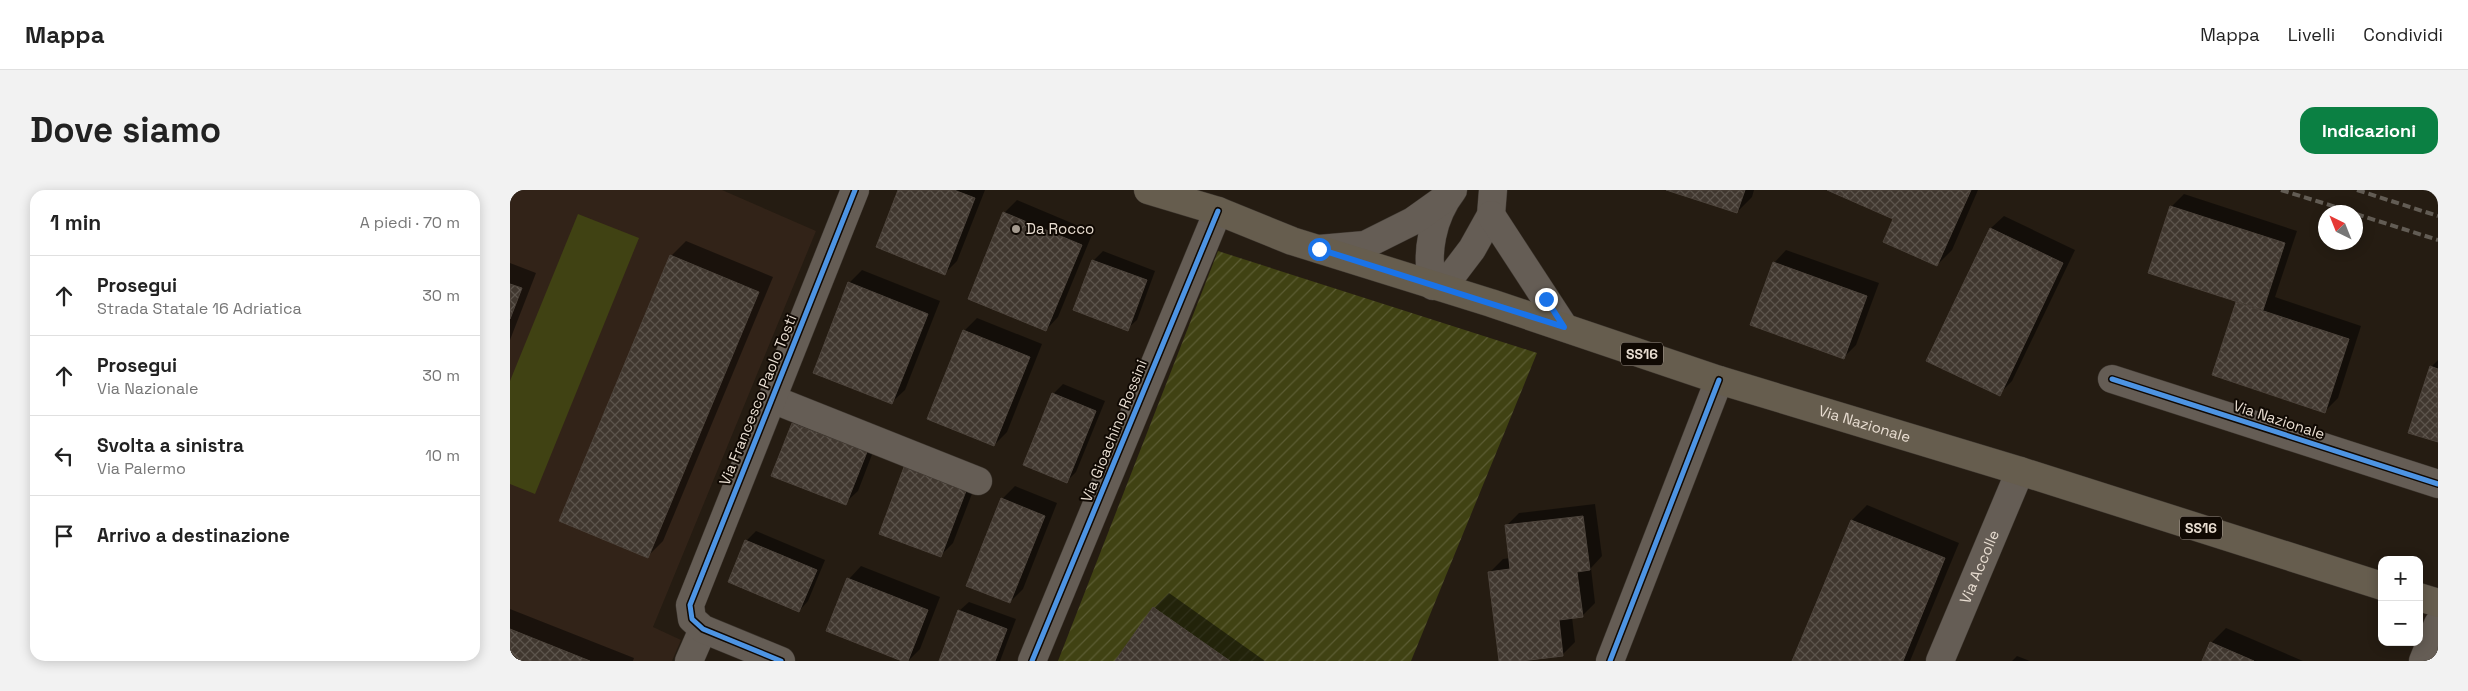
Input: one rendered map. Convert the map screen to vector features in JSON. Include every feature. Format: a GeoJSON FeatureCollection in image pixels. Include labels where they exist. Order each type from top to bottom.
{"type":"FeatureCollection","features":[{"type":"Feature","properties":{"kind":"main road","name":"SS16"},"geometry":{"type":"LineString","coordinates":[[1148,190],[1218,211],[1319,249],[1433,286]]}},
{"type":"Feature","properties":{"kind":"main road","name":"Via Nazionale"},"geometry":{"type":"LineString","coordinates":[[1433,286],[1564,327],[1719,380],[2020,471],[2378,585]]}},
{"type":"Feature","properties":{"kind":"main road"},"geometry":{"type":"LineString","coordinates":[[2423,598],[2438,603]]}},
{"type":"Feature","properties":{"kind":"street","name":"Via Francesco Paolo Tosti"},"geometry":{"type":"LineString","coordinates":[[689,661],[697,624],[690,605],[855,190]]}},
{"type":"Feature","properties":{"kind":"street"},"geometry":{"type":"LineString","coordinates":[[1319,249],[1365,245],[1413,221],[1451,193]]}},
{"type":"Feature","properties":{"kind":"street"},"geometry":{"type":"LineString","coordinates":[[1451,193],[1438,220],[1430,247],[1429,268],[1433,286],[1453,274],[1460,267],[1478,239],[1492,203]]}},
{"type":"Feature","properties":{"kind":"street"},"geometry":{"type":"LineString","coordinates":[[1492,203],[1564,327]]}},
{"type":"Feature","properties":{"kind":"street","name":"Via Gioachino Rossini"},"geometry":{"type":"LineString","coordinates":[[1032,661],[1218,211]]}},
{"type":"Feature","properties":{"kind":"street","name":"Via Nazionale"},"geometry":{"type":"LineString","coordinates":[[2112,379],[2438,484]]}},
{"type":"Feature","properties":{"kind":"street"},"geometry":{"type":"LineString","coordinates":[[1610,661],[1719,380]]}},
{"type":"Feature","properties":{"kind":"street"},"geometry":{"type":"LineString","coordinates":[[772,399],[978,481]]}},
{"type":"Feature","properties":{"kind":"street","name":"Via Accolle"},"geometry":{"type":"LineString","coordinates":[[1940,661],[2010,499],[2020,471]]}},
{"type":"Feature","properties":{"kind":"street"},"geometry":{"type":"LineString","coordinates":[[697,624],[781,661]]}},
{"type":"Feature","properties":{"kind":"street"},"geometry":{"type":"LineString","coordinates":[[2423,661],[2438,624]]}},
{"type":"Feature","properties":{"kind":"shaded area"},"geometry":{"type":"Polygon","coordinates":[[[510,190],[722,190],[816,231],[653,627],[681,640],[672,661],[510,661],[510,190]]]}},
{"type":"Feature","properties":{"kind":"shaded area"},"geometry":{"type":"Polygon","coordinates":[[[578,214],[639,238],[535,494],[510,484],[510,381],[578,214]]]}},
{"type":"Feature","properties":{"kind":"shaded area"},"geometry":{"type":"Polygon","coordinates":[[[1218,251],[1537,353],[1411,661],[1058,661],[1218,251]]]}},
{"type":"Feature","properties":{"kind":"building"},"geometry":{"type":"Polygon","coordinates":[[[898,190],[954,190],[975,198],[945,275],[876,247],[898,190]]]}},
{"type":"Feature","properties":{"kind":"building"},"geometry":{"type":"Polygon","coordinates":[[[1666,190],[1745,190],[1737,213],[1666,190]]]}},
{"type":"Feature","properties":{"kind":"building"},"geometry":{"type":"Polygon","coordinates":[[[1827,190],[1971,190],[1937,266],[1883,242],[1893,219],[1827,190]]]}},
{"type":"Feature","properties":{"kind":"building"},"geometry":{"type":"Polygon","coordinates":[[[2170,206],[2285,243],[2263,310],[2148,273],[2170,206]]]}},
{"type":"Feature","properties":{"kind":"building"},"geometry":{"type":"Polygon","coordinates":[[[1003,212],[1082,245],[1046,331],[968,299],[1003,212]]]}},
{"type":"Feature","properties":{"kind":"building"},"geometry":{"type":"Polygon","coordinates":[[[1990,228],[2063,263],[2000,396],[1926,361],[1990,228]]]}},
{"type":"Feature","properties":{"kind":"building"},"geometry":{"type":"Polygon","coordinates":[[[670,255],[759,292],[648,558],[559,521],[670,255]]]}},
{"type":"Feature","properties":{"kind":"building"},"geometry":{"type":"Polygon","coordinates":[[[1092,260],[1147,280],[1128,331],[1073,310],[1092,260]]]}},
{"type":"Feature","properties":{"kind":"building"},"geometry":{"type":"Polygon","coordinates":[[[1773,262],[1867,296],[1844,359],[1750,325],[1773,262]]]}},
{"type":"Feature","properties":{"kind":"building"},"geometry":{"type":"Polygon","coordinates":[[[848,282],[928,314],[892,404],[813,373],[848,282]]]}},
{"type":"Feature","properties":{"kind":"building"},"geometry":{"type":"Polygon","coordinates":[[[510,284],[522,288],[510,319],[510,284]]]}},
{"type":"Feature","properties":{"kind":"building"},"geometry":{"type":"Polygon","coordinates":[[[2236,302],[2349,339],[2325,413],[2212,375],[2236,302]]]}},
{"type":"Feature","properties":{"kind":"building"},"geometry":{"type":"Polygon","coordinates":[[[963,330],[1030,357],[994,446],[927,419],[963,330]]]}},
{"type":"Feature","properties":{"kind":"building"},"geometry":{"type":"Polygon","coordinates":[[[2430,366],[2438,369],[2438,442],[2408,433],[2430,366]]]}},
{"type":"Feature","properties":{"kind":"building"},"geometry":{"type":"Polygon","coordinates":[[[1052,393],[1096,411],[1067,483],[1023,465],[1052,393]]]}},
{"type":"Feature","properties":{"kind":"building"},"geometry":{"type":"Polygon","coordinates":[[[792,423],[867,452],[846,505],[771,476],[792,423]]]}},
{"type":"Feature","properties":{"kind":"building"},"geometry":{"type":"Polygon","coordinates":[[[904,467],[966,491],[941,557],[879,534],[904,467]]]}},
{"type":"Feature","properties":{"kind":"building"},"geometry":{"type":"Polygon","coordinates":[[[1001,498],[1045,516],[1010,603],[966,586],[1001,498]]]}},
{"type":"Feature","properties":{"kind":"building"},"geometry":{"type":"Polygon","coordinates":[[[1583,516],[1590,570],[1577,572],[1583,617],[1559,620],[1563,656],[1521,661],[1499,661],[1488,572],[1510,569],[1505,525],[1583,516]]]}},
{"type":"Feature","properties":{"kind":"building"},"geometry":{"type":"Polygon","coordinates":[[[1851,520],[1945,558],[1903,661],[1792,661],[1851,520]]]}},
{"type":"Feature","properties":{"kind":"building"},"geometry":{"type":"Polygon","coordinates":[[[745,540],[817,570],[799,612],[728,582],[745,540]]]}},
{"type":"Feature","properties":{"kind":"building"},"geometry":{"type":"Polygon","coordinates":[[[847,578],[928,610],[908,661],[902,661],[826,631],[847,578]]]}},
{"type":"Feature","properties":{"kind":"building"},"geometry":{"type":"Polygon","coordinates":[[[1153,607],[1230,661],[1115,661],[1153,607]]]}},
{"type":"Feature","properties":{"kind":"building"},"geometry":{"type":"Polygon","coordinates":[[[958,610],[1007,629],[995,661],[939,661],[958,610]]]}},
{"type":"Feature","properties":{"kind":"building"},"geometry":{"type":"Polygon","coordinates":[[[510,629],[590,661],[510,661],[510,629]]]}},
{"type":"Feature","properties":{"kind":"building"},"geometry":{"type":"Polygon","coordinates":[[[2210,642],[2254,661],[2202,661],[2210,642]]]}},
{"type":"Feature","properties":{"kind":"railway"},"geometry":{"type":"LineString","coordinates":[[2281,190],[2329,205]]}},
{"type":"Feature","properties":{"kind":"railway"},"geometry":{"type":"LineString","coordinates":[[2357,190],[2438,216]]}},
{"type":"Feature","properties":{"kind":"railway"},"geometry":{"type":"LineString","coordinates":[[2363,216],[2438,240]]}},
{"type":"Feature","properties":{"kind":"cycle path"},"geometry":{"type":"LineString","coordinates":[[781,661],[703,629],[692,619],[690,605],[855,190]]}},
{"type":"Feature","properties":{"kind":"cycle path"},"geometry":{"type":"LineString","coordinates":[[1032,661],[1218,211]]}},
{"type":"Feature","properties":{"kind":"cycle path"},"geometry":{"type":"LineString","coordinates":[[2112,379],[2438,484]]}},
{"type":"Feature","properties":{"kind":"cycle path"},"geometry":{"type":"LineString","coordinates":[[1610,661],[1719,380]]}},
{"type":"Feature","properties":{"kind":"place","name":"Da Rocco"},"geometry":{"type":"Point","coordinates":[1016,229]}},
{"type":"Feature","properties":{"kind":"route"},"geometry":{"type":"LineString","coordinates":[[1319,249],[1564,327],[1546,299]]}}]}
